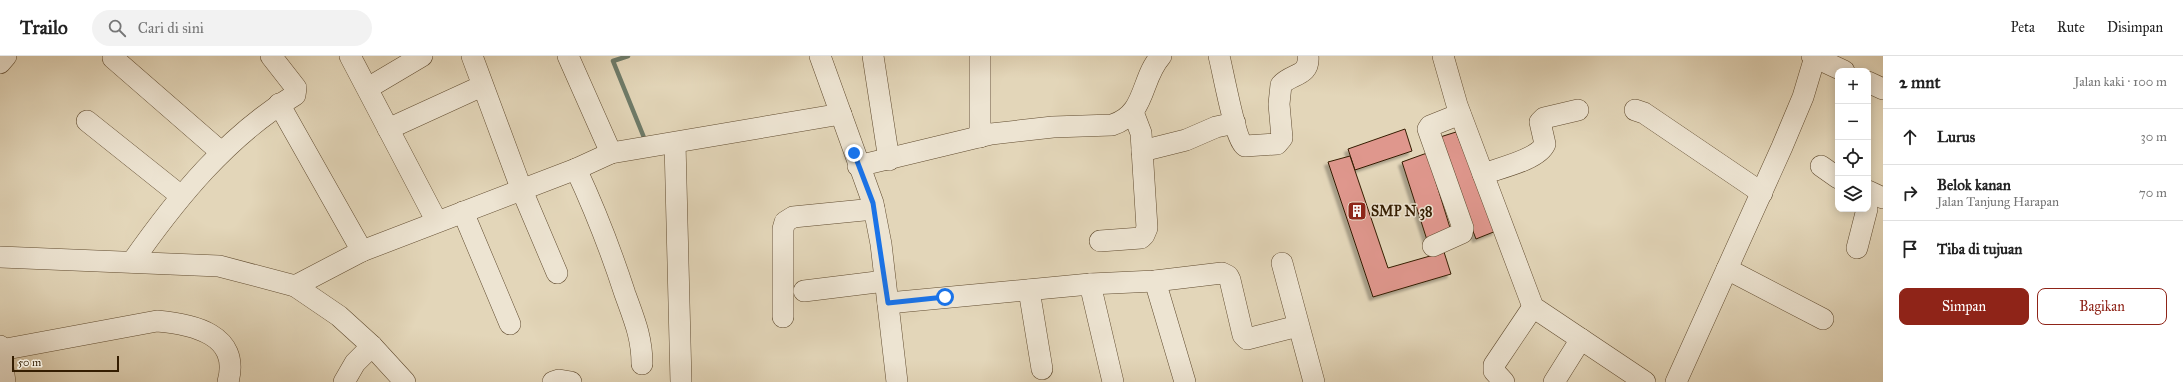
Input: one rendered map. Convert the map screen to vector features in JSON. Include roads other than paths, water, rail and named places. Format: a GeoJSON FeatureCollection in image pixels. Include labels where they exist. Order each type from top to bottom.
{"type":"FeatureCollection","features":[{"type":"Feature","properties":{"kind":"street"},"geometry":{"type":"LineString","coordinates":[[0,63],[6,56]]}},
{"type":"Feature","properties":{"kind":"street"},"geometry":{"type":"LineString","coordinates":[[132,262],[181,196],[222,152],[279,104],[295,95],[296,88],[271,56]]}},
{"type":"Feature","properties":{"kind":"street"},"geometry":{"type":"LineString","coordinates":[[350,56],[436,220]]}},
{"type":"Feature","properties":{"kind":"street"},"geometry":{"type":"LineString","coordinates":[[368,88],[422,56]]}},
{"type":"Feature","properties":{"kind":"street"},"geometry":{"type":"LineString","coordinates":[[472,56],[521,188],[556,273]]}},
{"type":"Feature","properties":{"kind":"street"},"geometry":{"type":"LineString","coordinates":[[568,56],[611,153]]}},
{"type":"Feature","properties":{"kind":"street"},"geometry":{"type":"LineString","coordinates":[[820,56],[874,209],[888,303],[897,382]]}},
{"type":"Feature","properties":{"kind":"street"},"geometry":{"type":"LineString","coordinates":[[873,56],[889,160]]}},
{"type":"Feature","properties":{"kind":"street"},"geometry":{"type":"LineString","coordinates":[[980,56],[980,137]]}},
{"type":"Feature","properties":{"kind":"street"},"geometry":{"type":"LineString","coordinates":[[858,166],[889,160],[980,137],[1032,129],[1112,125],[1127,118],[1133,112],[1161,56]]}},
{"type":"Feature","properties":{"kind":"street"},"geometry":{"type":"LineString","coordinates":[[1220,56],[1240,142],[1244,145],[1277,144],[1280,141],[1282,134],[1279,104],[1281,85],[1288,78],[1303,72],[1306,68],[1308,56]]}},
{"type":"Feature","properties":{"kind":"street"},"geometry":{"type":"LineString","coordinates":[[1443,56],[1460,114],[1533,307],[1645,382]]}},
{"type":"Feature","properties":{"kind":"street"},"geometry":{"type":"LineString","coordinates":[[113,58],[222,152]]}},
{"type":"Feature","properties":{"kind":"street"},"geometry":{"type":"LineString","coordinates":[[1676,382],[1762,193],[1819,58],[1838,68]]}},
{"type":"Feature","properties":{"kind":"street"},"geometry":{"type":"LineString","coordinates":[[1871,83],[1883,89]]}},
{"type":"Feature","properties":{"kind":"street"},"geometry":{"type":"LineString","coordinates":[[388,129],[482,86]]}},
{"type":"Feature","properties":{"kind":"street"},"geometry":{"type":"LineString","coordinates":[[279,104],[362,251]]}},
{"type":"Feature","properties":{"kind":"street"},"geometry":{"type":"LineString","coordinates":[[1483,174],[1526,160],[1540,152],[1545,144],[1540,122],[1544,118],[1578,110]]}},
{"type":"Feature","properties":{"kind":"street"},"geometry":{"type":"LineString","coordinates":[[1635,110],[1644,113],[1762,193]]}},
{"type":"Feature","properties":{"kind":"street"},"geometry":{"type":"LineString","coordinates":[[1100,241],[1140,238],[1144,235],[1147,228],[1141,133],[1133,112]]}},
{"type":"Feature","properties":{"kind":"street"},"geometry":{"type":"LineString","coordinates":[[295,286],[362,251],[436,220],[463,212],[521,188],[576,169],[611,153],[675,144],[841,114]]}},
{"type":"Feature","properties":{"kind":"street"},"geometry":{"type":"LineString","coordinates":[[1433,246],[1462,233],[1463,228],[1428,129],[1430,126],[1460,114]]}},
{"type":"Feature","properties":{"kind":"street"},"geometry":{"type":"LineString","coordinates":[[87,121],[181,196]]}},
{"type":"Feature","properties":{"kind":"street"},"geometry":{"type":"LineString","coordinates":[[1142,152],[1186,140],[1216,127],[1235,123]]}},
{"type":"Feature","properties":{"kind":"street"},"geometry":{"type":"LineString","coordinates":[[675,144],[682,382]]}},
{"type":"Feature","properties":{"kind":"street"},"geometry":{"type":"LineString","coordinates":[[1821,166],[1835,176]]}},
{"type":"Feature","properties":{"kind":"street"},"geometry":{"type":"LineString","coordinates":[[576,169],[596,212],[642,344],[642,364]]}},
{"type":"Feature","properties":{"kind":"street"},"geometry":{"type":"LineString","coordinates":[[784,317],[783,229],[785,222],[793,217],[874,209]]}},
{"type":"Feature","properties":{"kind":"street"},"geometry":{"type":"LineString","coordinates":[[463,212],[510,324]]}},
{"type":"Feature","properties":{"kind":"street"},"geometry":{"type":"LineString","coordinates":[[1857,248],[1867,212]]}},
{"type":"Feature","properties":{"kind":"street"},"geometry":{"type":"LineString","coordinates":[[0,257],[219,266],[295,286],[339,316],[372,346],[405,382]]}},
{"type":"Feature","properties":{"kind":"street"},"geometry":{"type":"LineString","coordinates":[[1282,263],[1314,382]]}},
{"type":"Feature","properties":{"kind":"street"},"geometry":{"type":"LineString","coordinates":[[1727,269],[1823,319]]}},
{"type":"Feature","properties":{"kind":"street"},"geometry":{"type":"LineString","coordinates":[[888,303],[1090,284],[1155,281],[1218,273],[1228,276],[1243,335],[1247,339],[1298,326]]}},
{"type":"Feature","properties":{"kind":"street"},"geometry":{"type":"LineString","coordinates":[[804,291],[885,281]]}},
{"type":"Feature","properties":{"kind":"street"},"geometry":{"type":"LineString","coordinates":[[1155,281],[1185,382]]}},
{"type":"Feature","properties":{"kind":"street"},"geometry":{"type":"LineString","coordinates":[[1090,284],[1113,382]]}},
{"type":"Feature","properties":{"kind":"street"},"geometry":{"type":"LineString","coordinates":[[1029,290],[1042,369]]}},
{"type":"Feature","properties":{"kind":"street"},"geometry":{"type":"LineString","coordinates":[[1504,382],[1494,371],[1494,365],[1533,307]]}},
{"type":"Feature","properties":{"kind":"street"},"geometry":{"type":"LineString","coordinates":[[5,382],[0,348],[157,321],[182,323],[213,335],[222,344],[229,360],[228,382]]}},
{"type":"Feature","properties":{"kind":"street"},"geometry":{"type":"LineString","coordinates":[[1554,382],[1581,339]]}},
{"type":"Feature","properties":{"kind":"street"},"geometry":{"type":"LineString","coordinates":[[344,382],[355,363],[372,346]]}},
{"type":"Feature","properties":{"kind":"street"},"geometry":{"type":"LineString","coordinates":[[553,382],[560,380],[571,382]]}},
{"type":"Feature","properties":{"kind":"waterway"},"geometry":{"type":"LineString","coordinates":[[628,56],[613,61],[645,140]]}},
{"type":"Feature","properties":{"kind":"place","name":"SMP N 38"},"geometry":{"type":"Point","coordinates":[1357,211]}}]}
